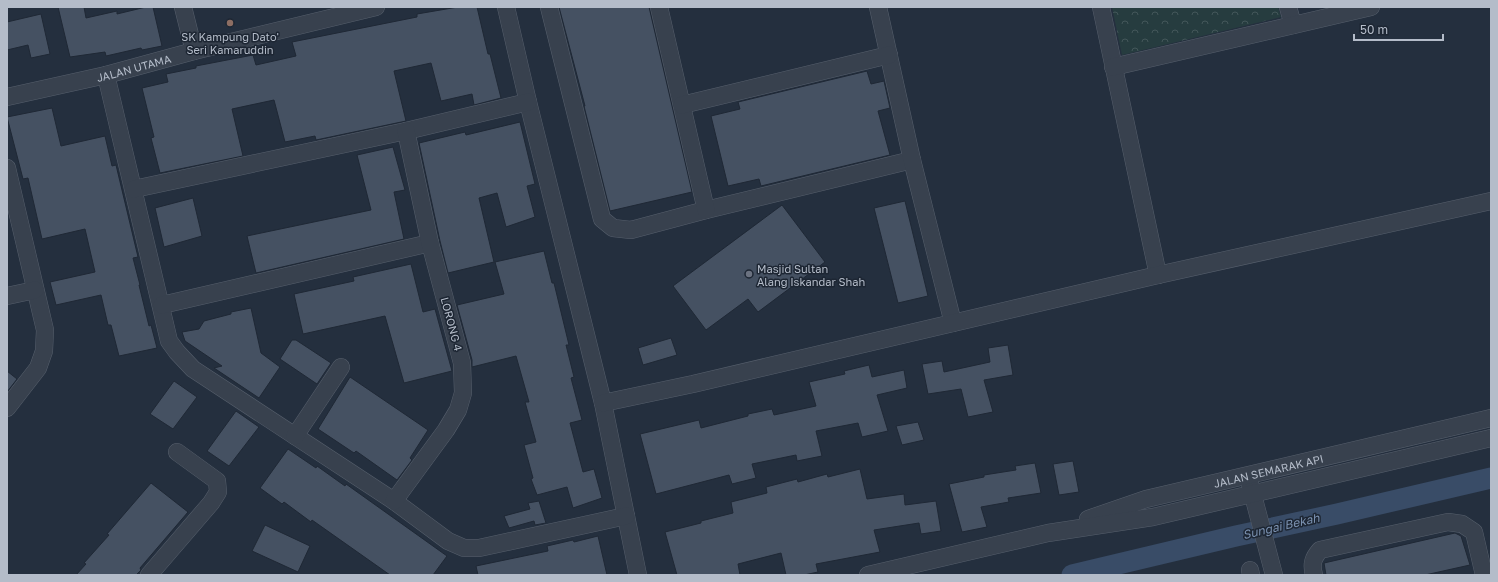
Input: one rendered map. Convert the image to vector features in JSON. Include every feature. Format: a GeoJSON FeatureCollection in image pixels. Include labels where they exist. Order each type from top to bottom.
{"type":"FeatureCollection","features":[{"type":"Feature","properties":{"kind":"street"},"geometry":{"type":"LineString","coordinates":[[183,7],[194,51]]}},
{"type":"Feature","properties":{"kind":"street","name":"JALAN UTAMA"},"geometry":{"type":"LineString","coordinates":[[7,97],[106,75],[194,51],[376,7]]}},
{"type":"Feature","properties":{"kind":"street"},"geometry":{"type":"LineString","coordinates":[[506,7],[603,404],[638,575]]}},
{"type":"Feature","properties":{"kind":"street"},"geometry":{"type":"LineString","coordinates":[[549,7],[602,219],[613,228],[631,230],[706,210],[912,160]]}},
{"type":"Feature","properties":{"kind":"street"},"geometry":{"type":"LineString","coordinates":[[659,7],[706,210]]}},
{"type":"Feature","properties":{"kind":"street"},"geometry":{"type":"LineString","coordinates":[[878,7],[912,160],[953,322]]}},
{"type":"Feature","properties":{"kind":"street"},"geometry":{"type":"LineString","coordinates":[[1101,7],[1158,275]]}},
{"type":"Feature","properties":{"kind":"street"},"geometry":{"type":"LineString","coordinates":[[1288,7],[1293,25]]}},
{"type":"Feature","properties":{"kind":"street"},"geometry":{"type":"LineString","coordinates":[[1113,68],[1371,7]]}},
{"type":"Feature","properties":{"kind":"street"},"geometry":{"type":"LineString","coordinates":[[682,105],[889,55]]}},
{"type":"Feature","properties":{"kind":"street"},"geometry":{"type":"LineString","coordinates":[[106,75],[162,305],[169,341],[193,369],[394,501],[448,541],[464,548],[479,548],[626,516]]}},
{"type":"Feature","properties":{"kind":"street"},"geometry":{"type":"LineString","coordinates":[[134,189],[406,131],[528,102]]}},
{"type":"Feature","properties":{"kind":"street","name":"LORONG 4"},"geometry":{"type":"LineString","coordinates":[[394,501],[446,430],[458,410],[463,393],[462,363],[430,243],[406,131]]}},
{"type":"Feature","properties":{"kind":"street"},"geometry":{"type":"LineString","coordinates":[[7,168],[11,201],[45,330],[44,351],[38,368],[7,408]]}},
{"type":"Feature","properties":{"kind":"street"},"geometry":{"type":"LineString","coordinates":[[603,404],[953,322],[1491,200]]}},
{"type":"Feature","properties":{"kind":"street"},"geometry":{"type":"LineString","coordinates":[[162,305],[430,243]]}},
{"type":"Feature","properties":{"kind":"street"},"geometry":{"type":"LineString","coordinates":[[7,296],[35,290]]}},
{"type":"Feature","properties":{"kind":"street"},"geometry":{"type":"LineString","coordinates":[[295,436],[341,367]]}},
{"type":"Feature","properties":{"kind":"street","name":"JALAN SEMARAK API"},"geometry":{"type":"LineString","coordinates":[[1048,533],[1146,499],[1491,418]]}},
{"type":"Feature","properties":{"kind":"street","name":"JALAN SEMARAK API"},"geometry":{"type":"LineString","coordinates":[[868,575],[1048,533],[1153,517],[1491,438]]}},
{"type":"Feature","properties":{"kind":"street"},"geometry":{"type":"LineString","coordinates":[[149,575],[211,503],[218,492],[217,481],[177,452]]}},
{"type":"Feature","properties":{"kind":"street"},"geometry":{"type":"LineString","coordinates":[[1248,475],[1274,575]]}},
{"type":"Feature","properties":{"kind":"street"},"geometry":{"type":"LineString","coordinates":[[1314,575],[1312,567],[1314,557],[1320,550],[1448,522],[1462,524],[1474,532],[1484,575]]}},
{"type":"Feature","properties":{"kind":"green space"},"geometry":{"type":"Polygon","coordinates":[[[1112,7],[1278,7],[1281,17],[1122,55],[1112,7]]]}},
{"type":"Feature","properties":{"kind":"building"},"geometry":{"type":"Polygon","coordinates":[[[58,7],[84,7],[86,18],[117,11],[117,14],[146,7],[153,7],[162,46],[142,50],[141,48],[106,56],[105,52],[70,57],[58,7]]]}},
{"type":"Feature","properties":{"kind":"building"},"geometry":{"type":"Polygon","coordinates":[[[458,7],[477,7],[488,54],[490,54],[501,98],[474,105],[472,94],[441,101],[431,63],[394,71],[406,121],[316,140],[315,136],[285,142],[274,100],[232,109],[243,156],[160,173],[151,138],[154,137],[142,88],[168,82],[166,74],[196,68],[196,66],[253,55],[256,65],[296,56],[292,42],[417,17],[417,14],[458,7]]]}},
{"type":"Feature","properties":{"kind":"building"},"geometry":{"type":"Polygon","coordinates":[[[559,7],[649,7],[692,192],[610,211],[585,106],[559,7]]]}},
{"type":"Feature","properties":{"kind":"building"},"geometry":{"type":"Polygon","coordinates":[[[41,14],[50,54],[31,58],[28,45],[7,50],[7,22],[41,14]]]}},
{"type":"Feature","properties":{"kind":"building"},"geometry":{"type":"Polygon","coordinates":[[[867,71],[871,84],[884,81],[890,108],[878,111],[890,155],[761,186],[759,179],[728,186],[711,116],[740,109],[738,102],[867,71]]]}},
{"type":"Feature","properties":{"kind":"building"},"geometry":{"type":"Polygon","coordinates":[[[52,108],[61,146],[105,136],[112,166],[116,165],[138,257],[133,258],[139,285],[149,326],[151,325],[157,348],[119,356],[111,325],[108,325],[101,295],[56,305],[50,282],[95,272],[85,229],[42,239],[28,178],[23,179],[7,117],[52,108]]]}},
{"type":"Feature","properties":{"kind":"building"},"geometry":{"type":"Polygon","coordinates":[[[520,122],[535,184],[527,186],[535,217],[506,227],[497,193],[479,198],[494,262],[448,273],[419,143],[465,132],[466,135],[520,122]]]}},
{"type":"Feature","properties":{"kind":"building"},"geometry":{"type":"Polygon","coordinates":[[[393,147],[405,190],[394,192],[404,239],[256,273],[247,236],[371,210],[357,155],[393,147]]]}},
{"type":"Feature","properties":{"kind":"building"},"geometry":{"type":"Polygon","coordinates":[[[193,198],[202,236],[164,247],[155,208],[193,198]]]}},
{"type":"Feature","properties":{"kind":"building"},"geometry":{"type":"Polygon","coordinates":[[[905,201],[928,296],[898,303],[874,208],[905,201]]]}},
{"type":"Feature","properties":{"kind":"building","name":"Masjid Sultan Alang Iskandar Shah"},"geometry":{"type":"Polygon","coordinates":[[[782,205],[825,262],[758,312],[748,299],[706,330],[673,286],[782,205]]]}},
{"type":"Feature","properties":{"kind":"building"},"geometry":{"type":"Polygon","coordinates":[[[544,251],[552,283],[554,283],[569,345],[566,345],[574,377],[571,378],[582,420],[570,423],[583,472],[594,469],[602,498],[573,508],[567,487],[537,495],[531,479],[533,478],[524,445],[536,442],[525,402],[529,402],[516,356],[472,367],[472,360],[457,305],[504,294],[495,262],[544,251]]]}},
{"type":"Feature","properties":{"kind":"building"},"geometry":{"type":"Polygon","coordinates":[[[411,264],[423,312],[435,309],[452,371],[404,383],[385,316],[303,334],[294,294],[354,281],[353,277],[411,264]]]}},
{"type":"Feature","properties":{"kind":"building"},"geometry":{"type":"Polygon","coordinates":[[[251,308],[261,353],[280,367],[259,398],[214,368],[222,366],[185,341],[182,332],[199,329],[204,321],[231,314],[231,312],[251,308]]]}},
{"type":"Feature","properties":{"kind":"building"},"geometry":{"type":"Polygon","coordinates":[[[671,338],[677,355],[643,365],[638,348],[671,338]]]}},
{"type":"Feature","properties":{"kind":"building"},"geometry":{"type":"Polygon","coordinates":[[[292,340],[296,340],[331,363],[317,384],[280,359],[292,340]]]}},
{"type":"Feature","properties":{"kind":"building"},"geometry":{"type":"Polygon","coordinates":[[[1008,345],[1013,375],[984,380],[993,412],[968,417],[961,389],[928,394],[922,364],[942,361],[944,372],[990,362],[988,348],[1008,345]]]}},
{"type":"Feature","properties":{"kind":"building"},"geometry":{"type":"Polygon","coordinates":[[[869,365],[872,377],[904,370],[907,388],[877,395],[888,431],[862,437],[858,423],[816,431],[822,456],[797,461],[796,455],[752,464],[756,478],[732,484],[729,475],[656,494],[640,434],[699,420],[701,428],[748,416],[748,414],[772,409],[774,415],[816,406],[809,382],[845,374],[844,371],[869,365]]]}},
{"type":"Feature","properties":{"kind":"building"},"geometry":{"type":"Polygon","coordinates":[[[7,371],[17,379],[7,392],[7,371]]]}},
{"type":"Feature","properties":{"kind":"building"},"geometry":{"type":"Polygon","coordinates":[[[350,377],[428,430],[410,458],[412,460],[397,480],[356,451],[354,453],[318,429],[350,377]]]}},
{"type":"Feature","properties":{"kind":"building"},"geometry":{"type":"Polygon","coordinates":[[[174,381],[197,397],[173,429],[150,414],[174,381]]]}},
{"type":"Feature","properties":{"kind":"building"},"geometry":{"type":"Polygon","coordinates":[[[236,411],[259,427],[229,466],[207,451],[236,411]]]}},
{"type":"Feature","properties":{"kind":"building"},"geometry":{"type":"Polygon","coordinates":[[[918,422],[924,440],[902,445],[896,426],[918,422]]]}},
{"type":"Feature","properties":{"kind":"building"},"geometry":{"type":"Polygon","coordinates":[[[288,449],[316,468],[317,466],[345,486],[346,484],[447,556],[433,575],[390,575],[312,520],[311,522],[284,502],[282,504],[260,488],[288,449]]]}},
{"type":"Feature","properties":{"kind":"building"},"geometry":{"type":"Polygon","coordinates":[[[1073,461],[1079,492],[1059,495],[1053,464],[1073,461]]]}},
{"type":"Feature","properties":{"kind":"building"},"geometry":{"type":"Polygon","coordinates":[[[1035,463],[1041,493],[1008,498],[1009,502],[981,507],[987,527],[962,532],[949,484],[984,477],[984,475],[1016,470],[1015,466],[1035,463]]]}},
{"type":"Feature","properties":{"kind":"building"},"geometry":{"type":"Polygon","coordinates":[[[860,469],[867,499],[904,494],[905,505],[936,501],[941,531],[921,534],[919,523],[874,530],[880,552],[816,564],[818,572],[804,575],[786,575],[781,553],[738,564],[740,575],[677,575],[665,532],[733,513],[731,502],[767,493],[766,487],[797,479],[798,482],[827,474],[828,477],[860,469]]]}},
{"type":"Feature","properties":{"kind":"building"},"geometry":{"type":"Polygon","coordinates":[[[151,483],[188,512],[140,568],[141,570],[136,575],[76,575],[86,564],[84,563],[109,535],[107,534],[151,483]]]}},
{"type":"Feature","properties":{"kind":"building"},"geometry":{"type":"Polygon","coordinates":[[[539,501],[546,523],[535,525],[534,521],[509,528],[504,516],[530,509],[528,503],[539,501]]]}},
{"type":"Feature","properties":{"kind":"building"},"geometry":{"type":"Polygon","coordinates":[[[265,525],[310,546],[298,572],[252,551],[265,525]]]}},
{"type":"Feature","properties":{"kind":"building"},"geometry":{"type":"Polygon","coordinates":[[[1455,533],[1461,536],[1470,565],[1425,575],[1326,575],[1324,563],[1455,533]]]}},
{"type":"Feature","properties":{"kind":"building"},"geometry":{"type":"Polygon","coordinates":[[[598,536],[607,575],[478,575],[476,566],[548,551],[547,546],[573,540],[574,542],[598,536]]]}},
{"type":"Feature","properties":{"kind":"waterway","name":"Sungai Bekah"},"geometry":{"type":"LineString","coordinates":[[1072,575],[1491,478]]}},
{"type":"Feature","properties":{"kind":"place","name":"SK Kampung Dato' Seri Kamaruddin"},"geometry":{"type":"Point","coordinates":[230,23]}},
{"type":"Feature","properties":{"kind":"place","name":"Masjid Sultan Alang Iskandar Shah"},"geometry":{"type":"Point","coordinates":[749,274]}}]}
